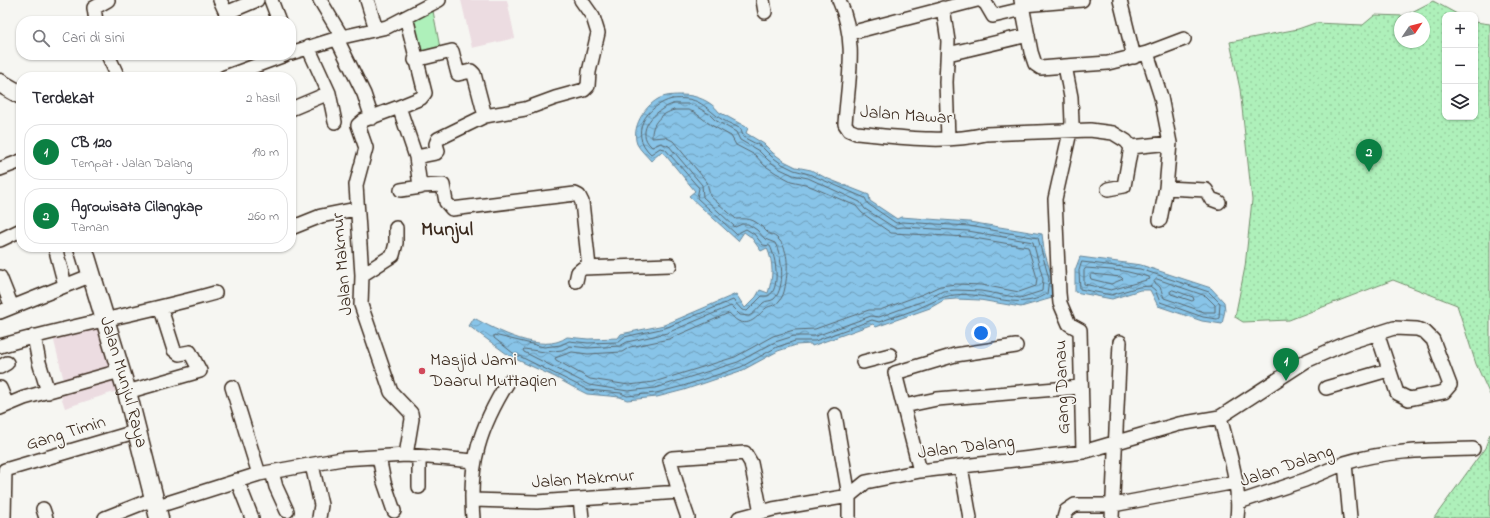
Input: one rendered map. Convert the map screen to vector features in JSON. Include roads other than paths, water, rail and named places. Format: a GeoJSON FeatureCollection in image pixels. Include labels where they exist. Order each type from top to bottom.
{"type":"FeatureCollection","features":[{"type":"Feature","properties":{"kind":"street"},"geometry":{"type":"LineString","coordinates":[[95,16],[94,8],[98,4],[108,0]]}},
{"type":"Feature","properties":{"kind":"street"},"geometry":{"type":"LineString","coordinates":[[220,0],[224,11],[227,13],[257,0]]}},
{"type":"Feature","properties":{"kind":"street"},"geometry":{"type":"LineString","coordinates":[[271,0],[277,16]]}},
{"type":"Feature","properties":{"kind":"street"},"geometry":{"type":"LineString","coordinates":[[320,0],[364,94],[372,118],[424,96],[424,89],[415,60],[406,17]]}},
{"type":"Feature","properties":{"kind":"street"},"geometry":{"type":"LineString","coordinates":[[367,0],[376,29]]}},
{"type":"Feature","properties":{"kind":"street"},"geometry":{"type":"LineString","coordinates":[[296,51],[339,38],[387,27],[406,17],[421,4],[439,0]]}},
{"type":"Feature","properties":{"kind":"street"},"geometry":{"type":"LineString","coordinates":[[416,157],[436,154],[438,151],[436,144],[438,139],[485,116],[525,109],[587,89],[598,33],[593,17],[581,0]]}},
{"type":"Feature","properties":{"kind":"street","name":"Jalan Mawar"},"geometry":{"type":"LineString","coordinates":[[839,0],[847,17],[851,43],[845,124],[846,128],[856,133],[911,138],[948,139],[970,138],[986,134],[1090,130],[1113,133],[1126,141],[1131,147]]}},
{"type":"Feature","properties":{"kind":"street"},"geometry":{"type":"LineString","coordinates":[[850,33],[977,0]]}},
{"type":"Feature","properties":{"kind":"street"},"geometry":{"type":"LineString","coordinates":[[981,0],[986,4],[993,16],[1023,5],[1082,0]]}},
{"type":"Feature","properties":{"kind":"street"},"geometry":{"type":"LineString","coordinates":[[1120,0],[1134,57]]}},
{"type":"Feature","properties":{"kind":"street"},"geometry":{"type":"LineString","coordinates":[[1023,5],[1030,52],[1037,66],[1041,68],[1108,63],[1148,53],[1184,38]]}},
{"type":"Feature","properties":{"kind":"street"},"geometry":{"type":"LineString","coordinates":[[943,8],[948,41],[946,82],[948,139]]}},
{"type":"Feature","properties":{"kind":"street"},"geometry":{"type":"LineString","coordinates":[[948,54],[1028,35]]}},
{"type":"Feature","properties":{"kind":"street"},"geometry":{"type":"LineString","coordinates":[[308,47],[329,93],[335,122]]}},
{"type":"Feature","properties":{"kind":"street"},"geometry":{"type":"LineString","coordinates":[[415,60],[452,51],[458,74],[470,71],[474,74],[485,116]]}},
{"type":"Feature","properties":{"kind":"street"},"geometry":{"type":"LineString","coordinates":[[1148,53],[1161,97],[1170,143],[1166,188],[1160,220]]}},
{"type":"Feature","properties":{"kind":"street"},"geometry":{"type":"LineString","coordinates":[[110,60],[116,72]]}},
{"type":"Feature","properties":{"kind":"street"},"geometry":{"type":"LineString","coordinates":[[239,72],[271,60]]}},
{"type":"Feature","properties":{"kind":"street"},"geometry":{"type":"LineString","coordinates":[[1065,66],[1072,111],[1072,123],[1069,131]]}},
{"type":"Feature","properties":{"kind":"street"},"geometry":{"type":"LineString","coordinates":[[0,83],[16,92]]}},
{"type":"Feature","properties":{"kind":"street"},"geometry":{"type":"LineString","coordinates":[[296,107],[329,93]]}},
{"type":"Feature","properties":{"kind":"street"},"geometry":{"type":"LineString","coordinates":[[399,107],[416,157],[421,187]]}},
{"type":"Feature","properties":{"kind":"street","name":"Jalan Makmur"},"geometry":{"type":"LineString","coordinates":[[372,118],[364,120],[358,125],[366,153],[356,185],[356,209],[362,275],[361,305],[386,380],[395,398],[407,409],[412,419],[412,456],[419,487]]}},
{"type":"Feature","properties":{"kind":"street","name":"Gang Danau"},"geometry":{"type":"LineString","coordinates":[[1069,131],[1055,199],[1060,303],[1069,324],[1080,330],[1080,387],[1083,452]]}},
{"type":"Feature","properties":{"kind":"street"},"geometry":{"type":"LineString","coordinates":[[1108,188],[1124,186],[1131,147],[1170,143]]}},
{"type":"Feature","properties":{"kind":"street"},"geometry":{"type":"LineString","coordinates":[[0,169],[16,163]]}},
{"type":"Feature","properties":{"kind":"street"},"geometry":{"type":"LineString","coordinates":[[401,190],[443,184],[446,202],[452,209],[575,194],[581,198],[582,202],[589,267]]}},
{"type":"Feature","properties":{"kind":"street"},"geometry":{"type":"LineString","coordinates":[[1166,188],[1206,190],[1211,199],[1220,202]]}},
{"type":"Feature","properties":{"kind":"street"},"geometry":{"type":"LineString","coordinates":[[296,226],[321,216],[356,209]]}},
{"type":"Feature","properties":{"kind":"street"},"geometry":{"type":"LineString","coordinates":[[362,275],[393,255],[396,243],[396,228]]}},
{"type":"Feature","properties":{"kind":"street"},"geometry":{"type":"LineString","coordinates":[[0,240],[16,232]]}},
{"type":"Feature","properties":{"kind":"street"},"geometry":{"type":"LineString","coordinates":[[56,252],[65,285]]}},
{"type":"Feature","properties":{"kind":"street","name":"Jalan Munjul Raya"},"geometry":{"type":"LineString","coordinates":[[85,252],[138,431],[156,508]]}},
{"type":"Feature","properties":{"kind":"street"},"geometry":{"type":"LineString","coordinates":[[576,281],[580,270],[589,267],[592,269],[670,265]]}},
{"type":"Feature","properties":{"kind":"street"},"geometry":{"type":"LineString","coordinates":[[0,277],[6,309],[92,275]]}},
{"type":"Feature","properties":{"kind":"street"},"geometry":{"type":"LineString","coordinates":[[0,346],[34,336],[161,309],[215,293]]}},
{"type":"Feature","properties":{"kind":"street"},"geometry":{"type":"LineString","coordinates":[[127,392],[200,371],[190,352],[179,354],[174,350],[161,309]]}},
{"type":"Feature","properties":{"kind":"street"},"geometry":{"type":"LineString","coordinates":[[1220,417],[1306,360],[1347,343],[1377,333],[1394,328],[1417,329],[1425,332],[1433,340],[1450,385],[1449,389],[1444,392],[1408,398],[1398,393],[1388,370],[1377,333]]}},
{"type":"Feature","properties":{"kind":"street"},"geometry":{"type":"LineString","coordinates":[[34,336],[39,362],[48,392]]}},
{"type":"Feature","properties":{"kind":"street"},"geometry":{"type":"LineString","coordinates":[[1112,518],[1114,444],[1120,342]]}},
{"type":"Feature","properties":{"kind":"street"},"geometry":{"type":"LineString","coordinates":[[895,373],[955,356],[1016,346]]}},
{"type":"Feature","properties":{"kind":"street"},"geometry":{"type":"LineString","coordinates":[[863,362],[889,350],[920,470]]}},
{"type":"Feature","properties":{"kind":"street"},"geometry":{"type":"LineString","coordinates":[[1326,388],[1388,370]]}},
{"type":"Feature","properties":{"kind":"street"},"geometry":{"type":"LineString","coordinates":[[0,388],[3,406],[24,398],[120,371]]}},
{"type":"Feature","properties":{"kind":"street"},"geometry":{"type":"LineString","coordinates":[[473,518],[474,461],[479,440],[488,416],[508,382]]}},
{"type":"Feature","properties":{"kind":"street"},"geometry":{"type":"LineString","coordinates":[[232,386],[266,473],[276,487],[287,511]]}},
{"type":"Feature","properties":{"kind":"street"},"geometry":{"type":"LineString","coordinates":[[904,406],[937,399],[1080,387]]}},
{"type":"Feature","properties":{"kind":"street"},"geometry":{"type":"LineString","coordinates":[[835,415],[849,496],[849,518]]}},
{"type":"Feature","properties":{"kind":"street","name":"Jalan Dalang"},"geometry":{"type":"LineString","coordinates":[[849,496],[866,482],[920,470],[961,467],[1083,452],[1179,424],[1220,417],[1236,482],[1239,502],[1305,480],[1345,463],[1350,518]]}},
{"type":"Feature","properties":{"kind":"street","name":"Gang Timin"},"geometry":{"type":"LineString","coordinates":[[4,518],[5,470],[138,431]]}},
{"type":"Feature","properties":{"kind":"street"},"geometry":{"type":"LineString","coordinates":[[1345,463],[1366,457],[1392,453],[1473,449]]}},
{"type":"Feature","properties":{"kind":"street"},"geometry":{"type":"LineString","coordinates":[[688,518],[670,460],[672,458],[745,453],[752,463],[770,513]]}},
{"type":"Feature","properties":{"kind":"street"},"geometry":{"type":"LineString","coordinates":[[106,518],[156,508],[237,480],[342,459],[412,456],[474,461]]}},
{"type":"Feature","properties":{"kind":"street"},"geometry":{"type":"LineString","coordinates":[[379,457],[384,482],[394,511]]}},
{"type":"Feature","properties":{"kind":"street"},"geometry":{"type":"LineString","coordinates":[[312,464],[321,505],[319,518]]}},
{"type":"Feature","properties":{"kind":"street"},"geometry":{"type":"LineString","coordinates":[[961,467],[970,518]]}},
{"type":"Feature","properties":{"kind":"street"},"geometry":{"type":"LineString","coordinates":[[237,480],[252,518]]}},
{"type":"Feature","properties":{"kind":"street"},"geometry":{"type":"LineString","coordinates":[[1064,518],[1066,511],[1075,505],[1113,505],[1236,482]]}},
{"type":"Feature","properties":{"kind":"street","name":"Jalan Makmur"},"geometry":{"type":"LineString","coordinates":[[473,500],[537,502],[679,492]]}},
{"type":"Feature","properties":{"kind":"street"},"geometry":{"type":"LineString","coordinates":[[739,518],[849,496]]}},
{"type":"Feature","properties":{"kind":"street"},"geometry":{"type":"LineString","coordinates":[[580,499],[582,518]]}},
{"type":"Feature","properties":{"kind":"street"},"geometry":{"type":"LineString","coordinates":[[1237,518],[1239,502]]}},
{"type":"Feature","properties":{"kind":"water"},"geometry":{"type":"Polygon","coordinates":[[[682,95],[698,97],[712,105],[719,112],[748,128],[746,133],[764,144],[784,161],[796,167],[811,170],[826,178],[869,195],[870,201],[897,219],[901,217],[969,222],[1042,234],[1044,250],[1053,281],[1051,283],[1052,298],[1021,307],[980,300],[944,300],[930,308],[876,327],[873,324],[812,346],[811,344],[796,345],[778,351],[743,370],[684,390],[657,397],[627,400],[620,397],[587,394],[555,377],[511,357],[469,326],[474,318],[494,329],[520,339],[545,343],[557,342],[567,337],[588,339],[618,338],[621,334],[664,325],[736,294],[745,308],[756,297],[760,290],[768,293],[772,270],[771,260],[767,248],[761,251],[751,237],[744,232],[738,241],[689,196],[695,191],[662,151],[651,161],[637,144],[637,125],[648,107],[658,99],[682,95]]]}},
{"type":"Feature","properties":{"kind":"water"},"geometry":{"type":"Polygon","coordinates":[[[1080,257],[1141,265],[1211,288],[1224,302],[1225,310],[1222,324],[1202,321],[1158,306],[1150,290],[1140,290],[1112,299],[1075,292],[1075,270],[1080,257]]]}},
{"type":"Feature","properties":{"kind":"place","name":"Agrowisata Cilangkap"},"geometry":{"type":"Point","coordinates":[1369,172]}},
{"type":"Feature","properties":{"kind":"place","name":"Masjid Jami Daarul Muttaqien"},"geometry":{"type":"Point","coordinates":[422,371]}},
{"type":"Feature","properties":{"kind":"place","name":"CB 120"},"geometry":{"type":"Point","coordinates":[1286,381]}},
{"type":"Feature","properties":{"kind":"district","name":"Munjul"},"geometry":{"type":"Point","coordinates":[447,230]}}]}
